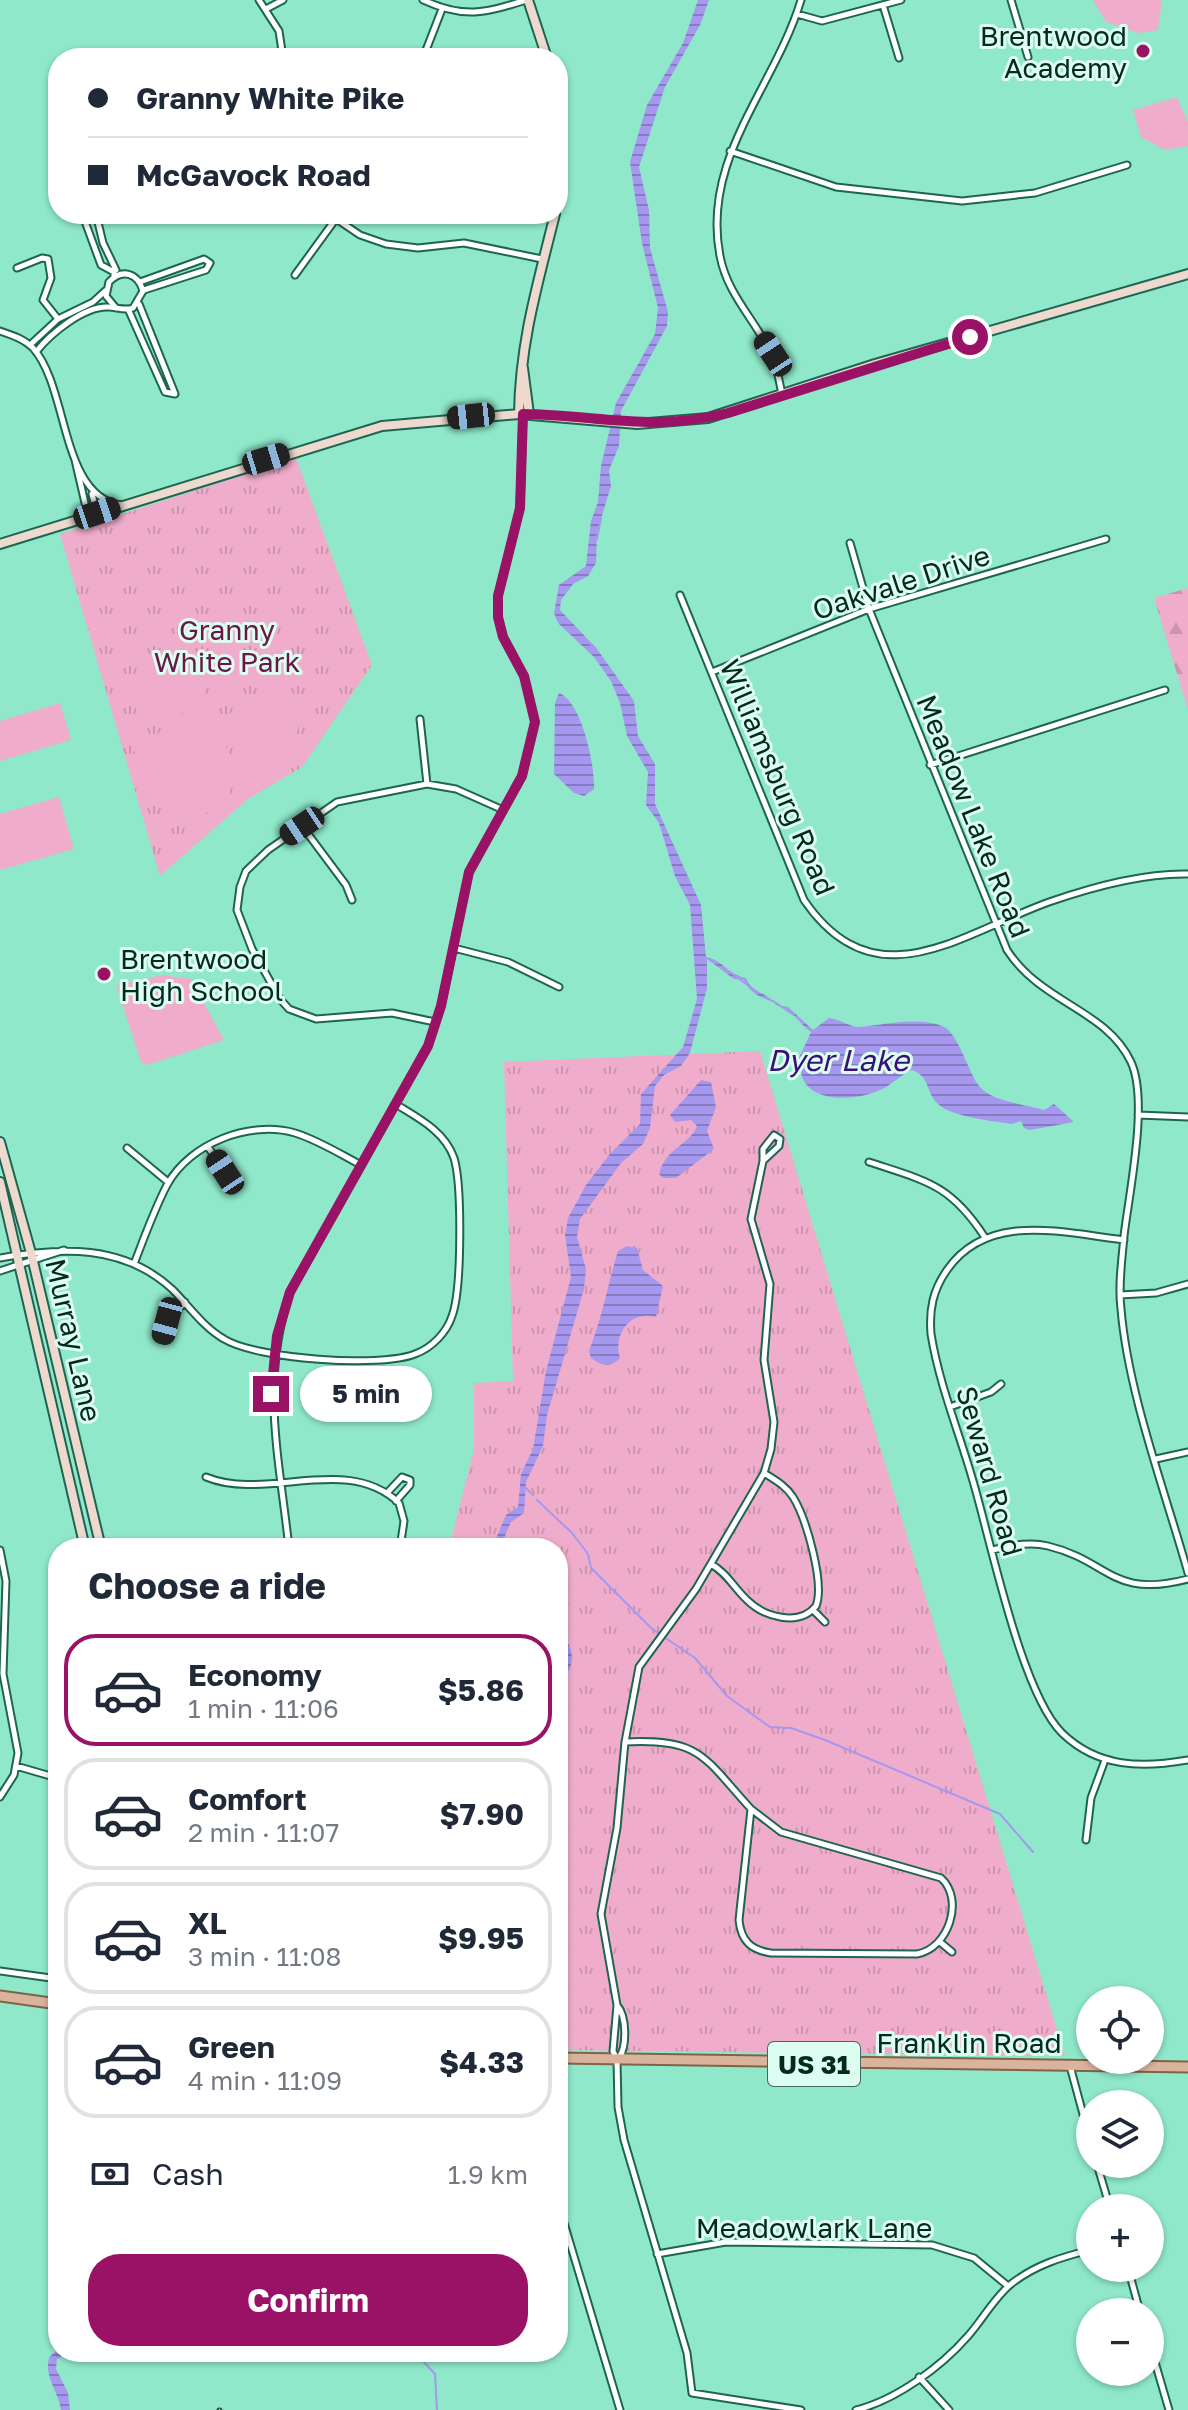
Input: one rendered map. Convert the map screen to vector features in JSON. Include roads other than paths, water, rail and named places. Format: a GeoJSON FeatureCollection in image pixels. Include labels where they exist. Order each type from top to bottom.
{"type":"FeatureCollection","features":[{"type":"Feature","properties":{"kind":"main road"},"geometry":{"type":"LineString","coordinates":[[527,0],[544,48]]}},
{"type":"Feature","properties":{"kind":"main road"},"geometry":{"type":"LineString","coordinates":[[524,414],[523,368],[529,307],[552,224]]}},
{"type":"Feature","properties":{"kind":"main road"},"geometry":{"type":"LineString","coordinates":[[0,544],[382,426],[524,414],[637,424],[698,420],[782,396],[875,364],[1188,274]]}},
{"type":"Feature","properties":{"kind":"main road","name":"Murray Lane"},"geometry":{"type":"LineString","coordinates":[[0,1142],[32,1258],[99,1538]]}},
{"type":"Feature","properties":{"kind":"main road","name":"Murray Lane"},"geometry":{"type":"LineString","coordinates":[[0,1182],[83,1538]]}},
{"type":"Feature","properties":{"kind":"main road"},"geometry":{"type":"LineString","coordinates":[[0,1996],[48,2003]]}},
{"type":"Feature","properties":{"kind":"main road","name":"Franklin Road"},"geometry":{"type":"LineString","coordinates":[[568,2058],[1188,2067]]}},
{"type":"Feature","properties":{"kind":"street"},"geometry":{"type":"LineString","coordinates":[[259,0],[279,31],[282,48]]}},
{"type":"Feature","properties":{"kind":"street"},"geometry":{"type":"LineString","coordinates":[[266,9],[283,0]]}},
{"type":"Feature","properties":{"kind":"street"},"geometry":{"type":"LineString","coordinates":[[423,0],[442,9],[476,15],[527,0]]}},
{"type":"Feature","properties":{"kind":"street"},"geometry":{"type":"LineString","coordinates":[[782,396],[773,354],[733,292],[720,258],[716,210],[730,151],[801,0]]}},
{"type":"Feature","properties":{"kind":"street"},"geometry":{"type":"LineString","coordinates":[[797,14],[822,21],[901,0]]}},
{"type":"Feature","properties":{"kind":"street"},"geometry":{"type":"LineString","coordinates":[[1011,0],[1028,57]]}},
{"type":"Feature","properties":{"kind":"street"},"geometry":{"type":"LineString","coordinates":[[883,5],[899,58]]}},
{"type":"Feature","properties":{"kind":"street"},"geometry":{"type":"LineString","coordinates":[[427,48],[442,9]]}},
{"type":"Feature","properties":{"kind":"street"},"geometry":{"type":"LineString","coordinates":[[730,151],[836,187],[962,201],[1035,193],[1127,165]]}},
{"type":"Feature","properties":{"kind":"street"},"geometry":{"type":"LineString","coordinates":[[89,224],[101,265],[116,275],[131,274],[140,282],[143,291],[139,304],[175,394],[165,392],[128,310]]}},
{"type":"Feature","properties":{"kind":"street"},"geometry":{"type":"LineString","coordinates":[[99,224],[116,275]]}},
{"type":"Feature","properties":{"kind":"street"},"geometry":{"type":"LineString","coordinates":[[295,275],[332,224]]}},
{"type":"Feature","properties":{"kind":"street"},"geometry":{"type":"LineString","coordinates":[[344,224],[386,244],[418,248],[464,243],[542,259]]}},
{"type":"Feature","properties":{"kind":"street"},"geometry":{"type":"LineString","coordinates":[[17,268],[42,258],[48,259],[51,278],[43,300],[58,319]]}},
{"type":"Feature","properties":{"kind":"street"},"geometry":{"type":"LineString","coordinates":[[140,282],[204,259],[210,263],[206,270],[143,291]]}},
{"type":"Feature","properties":{"kind":"street"},"geometry":{"type":"LineString","coordinates":[[30,345],[58,319],[93,302],[116,275]]}},
{"type":"Feature","properties":{"kind":"street"},"geometry":{"type":"LineString","coordinates":[[106,290],[108,301],[116,308]]}},
{"type":"Feature","properties":{"kind":"street"},"geometry":{"type":"LineString","coordinates":[[36,352],[77,318],[98,308],[128,310],[139,304]]}},
{"type":"Feature","properties":{"kind":"street"},"geometry":{"type":"LineString","coordinates":[[0,331],[30,345],[36,352],[92,515]]}},
{"type":"Feature","properties":{"kind":"street"},"geometry":{"type":"LineString","coordinates":[[288,1538],[271,1394],[275,1353],[290,1292],[428,1046],[454,948],[469,872],[501,809],[522,776],[535,722],[524,676],[503,637],[498,617],[498,596],[520,508],[524,414]]}},
{"type":"Feature","properties":{"kind":"street"},"geometry":{"type":"LineString","coordinates":[[75,459],[97,497],[122,505]]}},
{"type":"Feature","properties":{"kind":"street"},"geometry":{"type":"LineString","coordinates":[[89,486],[92,515]]}},
{"type":"Feature","properties":{"kind":"street","name":"Oakvale Drive"},"geometry":{"type":"LineString","coordinates":[[712,672],[869,609],[1106,539]]}},
{"type":"Feature","properties":{"kind":"street","name":"Meadow Lake Road"},"geometry":{"type":"LineString","coordinates":[[850,543],[869,609],[995,925],[1020,971],[1053,997],[1104,1027],[1132,1065],[1138,1085],[1138,1115],[1120,1295],[1130,1362],[1188,1576]]}},
{"type":"Feature","properties":{"kind":"street","name":"Williamsburg Road"},"geometry":{"type":"LineString","coordinates":[[680,595],[804,900],[838,940],[882,956],[910,956],[1050,902],[1096,888],[1145,878],[1188,874]]}},
{"type":"Feature","properties":{"kind":"street"},"geometry":{"type":"LineString","coordinates":[[930,765],[1165,690]]}},
{"type":"Feature","properties":{"kind":"street"},"geometry":{"type":"LineString","coordinates":[[420,719],[427,784]]}},
{"type":"Feature","properties":{"kind":"street"},"geometry":{"type":"LineString","coordinates":[[435,1022],[392,1013],[316,1019],[289,1009],[280,999],[252,949],[237,910],[237,897],[246,871],[337,802],[427,784],[456,789],[501,809]]}},
{"type":"Feature","properties":{"kind":"street"},"geometry":{"type":"LineString","coordinates":[[302,826],[346,885],[352,900]]}},
{"type":"Feature","properties":{"kind":"street"},"geometry":{"type":"LineString","coordinates":[[454,948],[508,962],[559,987]]}},
{"type":"Feature","properties":{"kind":"street"},"geometry":{"type":"LineString","coordinates":[[0,1271],[18,1267],[32,1258],[64,1250],[82,1250],[134,1264],[156,1276],[209,1329],[236,1346],[341,1360],[400,1358],[428,1346],[442,1334],[452,1317],[458,1279],[458,1177],[453,1157],[434,1129],[397,1105]]}},
{"type":"Feature","properties":{"kind":"street"},"geometry":{"type":"LineString","coordinates":[[1138,1115],[1188,1117]]}},
{"type":"Feature","properties":{"kind":"street"},"geometry":{"type":"LineString","coordinates":[[134,1264],[168,1182],[196,1153],[232,1135],[273,1128],[306,1137],[361,1165]]}},
{"type":"Feature","properties":{"kind":"street"},"geometry":{"type":"LineString","coordinates":[[763,1161],[779,1146],[780,1139],[774,1135],[763,1149],[751,1219],[770,1284],[764,1360],[773,1430],[764,1473],[711,1564],[639,1667],[625,1742],[617,1828],[601,1914],[617,2005],[613,2051],[617,2060],[618,2107],[624,2140],[687,2353],[692,2394],[801,2410]]}},
{"type":"Feature","properties":{"kind":"street"},"geometry":{"type":"LineString","coordinates":[[208,1147],[225,1172]]}},
{"type":"Feature","properties":{"kind":"street"},"geometry":{"type":"LineString","coordinates":[[127,1148],[168,1182]]}},
{"type":"Feature","properties":{"kind":"street"},"geometry":{"type":"LineString","coordinates":[[869,1162],[945,1190],[967,1210],[984,1236],[1029,1230],[1124,1240]]}},
{"type":"Feature","properties":{"kind":"street","name":"Seward Road"},"geometry":{"type":"LineString","coordinates":[[984,1236],[956,1257],[933,1295],[931,1334],[992,1550],[1043,1710],[1063,1734],[1105,1760],[1131,1766],[1188,1760]]}},
{"type":"Feature","properties":{"kind":"street"},"geometry":{"type":"LineString","coordinates":[[0,1258],[15,1255],[32,1258]]}},
{"type":"Feature","properties":{"kind":"street"},"geometry":{"type":"LineString","coordinates":[[1120,1295],[1156,1293],[1188,1284]]}},
{"type":"Feature","properties":{"kind":"street"},"geometry":{"type":"LineString","coordinates":[[163,1337],[167,1321],[185,1302]]}},
{"type":"Feature","properties":{"kind":"street"},"geometry":{"type":"LineString","coordinates":[[950,1407],[991,1392],[1001,1384]]}},
{"type":"Feature","properties":{"kind":"street"},"geometry":{"type":"LineString","coordinates":[[1156,1459],[1188,1452]]}},
{"type":"Feature","properties":{"kind":"street"},"geometry":{"type":"LineString","coordinates":[[711,1564],[729,1575],[749,1602],[767,1612],[793,1618],[813,1610],[819,1598],[819,1582],[798,1506],[783,1485],[764,1473]]}},
{"type":"Feature","properties":{"kind":"street"},"geometry":{"type":"LineString","coordinates":[[206,1477],[242,1487],[344,1480],[367,1484],[396,1501],[404,1521],[401,1538]]}},
{"type":"Feature","properties":{"kind":"street"},"geometry":{"type":"LineString","coordinates":[[387,1493],[402,1477],[410,1480],[410,1485],[396,1501]]}},
{"type":"Feature","properties":{"kind":"street"},"geometry":{"type":"LineString","coordinates":[[992,1550],[1020,1544],[1048,1546],[1070,1553],[1118,1581],[1136,1585],[1164,1585],[1188,1576]]}},
{"type":"Feature","properties":{"kind":"street"},"geometry":{"type":"LineString","coordinates":[[0,1550],[6,1581],[3,1674],[18,1753],[16,1766],[0,1797]]}},
{"type":"Feature","properties":{"kind":"street"},"geometry":{"type":"LineString","coordinates":[[813,1610],[825,1622]]}},
{"type":"Feature","properties":{"kind":"street"},"geometry":{"type":"LineString","coordinates":[[625,1742],[671,1742],[695,1751],[712,1764],[751,1809],[781,1832],[941,1878],[949,1887],[951,1901],[948,1927],[940,1942],[928,1951],[911,1954],[771,1953],[752,1948],[743,1938],[739,1920],[751,1809]]}},
{"type":"Feature","properties":{"kind":"street"},"geometry":{"type":"LineString","coordinates":[[1086,1840],[1091,1798],[1105,1760]]}},
{"type":"Feature","properties":{"kind":"street"},"geometry":{"type":"LineString","coordinates":[[16,1766],[48,1775]]}},
{"type":"Feature","properties":{"kind":"street"},"geometry":{"type":"LineString","coordinates":[[940,1942],[952,1952]]}},
{"type":"Feature","properties":{"kind":"street"},"geometry":{"type":"LineString","coordinates":[[0,1971],[48,1978]]}},
{"type":"Feature","properties":{"kind":"street"},"geometry":{"type":"LineString","coordinates":[[617,2005],[621,2009],[624,2035],[623,2051],[617,2060]]}},
{"type":"Feature","properties":{"kind":"street"},"geometry":{"type":"LineString","coordinates":[[1070,2065],[1077,2090]]}},
{"type":"Feature","properties":{"kind":"street"},"geometry":{"type":"LineString","coordinates":[[568,2236],[620,2410]]}},
{"type":"Feature","properties":{"kind":"street","name":"Meadowlark Lane"},"geometry":{"type":"LineString","coordinates":[[657,2254],[726,2242],[932,2245],[974,2258],[1008,2286]]}},
{"type":"Feature","properties":{"kind":"street"},"geometry":{"type":"LineString","coordinates":[[856,2410],[885,2398],[919,2377],[961,2344],[1008,2286],[1044,2264],[1076,2254]]}},
{"type":"Feature","properties":{"kind":"street"},"geometry":{"type":"LineString","coordinates":[[919,2377],[949,2410]]}},
{"type":"Feature","properties":{"kind":"street"},"geometry":{"type":"LineString","coordinates":[[1162,2386],[1169,2410]]}},
{"type":"Feature","properties":{"kind":"water"},"geometry":{"type":"Polygon","coordinates":[[[698,0],[709,0],[700,25],[665,87],[639,167],[649,210],[650,248],[668,312],[667,326],[621,411],[619,446],[609,470],[611,486],[597,532],[596,563],[588,576],[573,584],[561,600],[560,610],[597,649],[634,701],[638,736],[655,764],[655,804],[701,905],[706,957],[746,978],[752,987],[774,1003],[752,991],[744,980],[734,979],[707,959],[707,988],[690,1053],[681,1066],[664,1075],[655,1086],[650,1128],[643,1144],[621,1163],[580,1219],[577,1237],[586,1269],[584,1289],[547,1415],[543,1446],[526,1482],[524,1513],[511,1522],[504,1538],[496,1538],[506,1515],[518,1507],[521,1474],[533,1449],[546,1371],[571,1277],[565,1235],[568,1218],[586,1185],[609,1155],[640,1124],[641,1094],[683,1047],[697,999],[690,905],[675,876],[659,823],[646,805],[648,772],[627,736],[620,703],[611,681],[594,657],[558,623],[554,613],[559,585],[586,566],[601,466],[616,403],[655,334],[658,308],[642,243],[630,162],[647,105],[683,43],[698,0]]]}},
{"type":"Feature","properties":{"kind":"water"},"geometry":{"type":"Polygon","coordinates":[[[559,693],[574,708],[586,735],[594,789],[584,796],[574,793],[554,774],[555,703],[559,693]]]}},
{"type":"Feature","properties":{"kind":"water","name":"Dyer Lake"},"geometry":{"type":"Polygon","coordinates":[[[780,1006],[788,1007],[813,1030],[829,1018],[858,1027],[910,1022],[942,1026],[953,1036],[976,1081],[986,1092],[1044,1110],[1054,1104],[1074,1122],[1030,1130],[1024,1128],[1021,1121],[1012,1124],[953,1112],[938,1104],[922,1076],[912,1070],[884,1088],[861,1096],[838,1098],[817,1093],[803,1079],[798,1060],[811,1032],[780,1006]]]}},
{"type":"Feature","properties":{"kind":"water"},"geometry":{"type":"Polygon","coordinates":[[[701,1080],[711,1082],[716,1107],[707,1131],[714,1149],[676,1178],[663,1178],[659,1174],[662,1165],[697,1126],[691,1120],[675,1122],[670,1115],[701,1080]]]}},
{"type":"Feature","properties":{"kind":"water"},"geometry":{"type":"Polygon","coordinates":[[[627,1246],[637,1248],[643,1270],[663,1286],[656,1317],[638,1317],[631,1321],[621,1333],[620,1358],[610,1365],[602,1364],[591,1358],[589,1351],[618,1251],[627,1246]]]}},
{"type":"Feature","properties":{"kind":"water"},"geometry":{"type":"Polygon","coordinates":[[[568,1644],[572,1657],[568,1672],[568,1644]]]}},
{"type":"Feature","properties":{"kind":"water"},"geometry":{"type":"Polygon","coordinates":[[[57,2362],[56,2369],[68,2393],[70,2410],[61,2410],[49,2376],[48,2363],[57,2362]]]}},
{"type":"Feature","properties":{"kind":"waterway"},"geometry":{"type":"LineString","coordinates":[[597,539],[601,518]]}},
{"type":"Feature","properties":{"kind":"waterway"},"geometry":{"type":"LineString","coordinates":[[586,640],[596,649]]}},
{"type":"Feature","properties":{"kind":"waterway"},"geometry":{"type":"LineString","coordinates":[[730,972],[757,992]]}},
{"type":"Feature","properties":{"kind":"waterway"},"geometry":{"type":"LineString","coordinates":[[773,1001],[794,1015]]}},
{"type":"Feature","properties":{"kind":"waterway"},"geometry":{"type":"LineString","coordinates":[[526,1488],[533,1495]]}},
{"type":"Feature","properties":{"kind":"waterway"},"geometry":{"type":"LineString","coordinates":[[537,1500],[572,1533],[588,1554],[591,1568],[651,1628],[695,1658],[727,1696],[770,1727],[791,1728],[825,1740],[1000,1814],[1033,1852]]}},
{"type":"Feature","properties":{"kind":"waterway"},"geometry":{"type":"LineString","coordinates":[[424,2362],[435,2374],[437,2410]]}},
{"type":"Feature","properties":{"kind":"place","name":"Brentwood Academy"},"geometry":{"type":"Point","coordinates":[1143,51]}},
{"type":"Feature","properties":{"kind":"place","name":"Brentwood High School"},"geometry":{"type":"Point","coordinates":[104,974]}},
{"type":"Feature","properties":{"kind":"park label","name":"Granny White Park"},"geometry":{"type":"Point","coordinates":[227,645]}}]}
